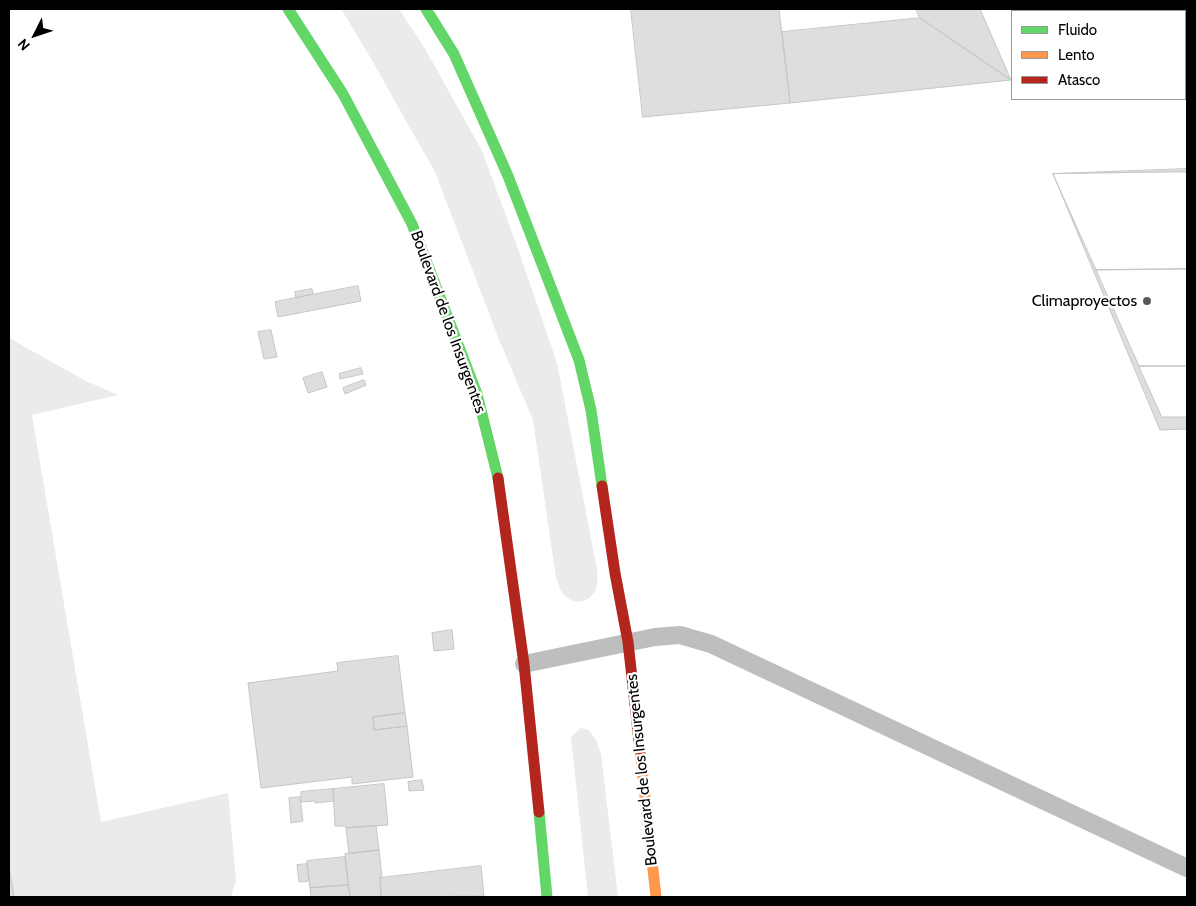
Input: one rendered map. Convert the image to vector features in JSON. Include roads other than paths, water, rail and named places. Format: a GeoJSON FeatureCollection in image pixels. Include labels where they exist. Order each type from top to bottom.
{"type":"FeatureCollection","features":[{"type":"Feature","properties":{"kind":"main road","name":"Boulevard de los Insurgentes"},"geometry":{"type":"LineString","coordinates":[[288,9],[343,94],[412,224],[478,394],[497,474],[524,664],[547,897]]}},
{"type":"Feature","properties":{"kind":"main road","name":"Boulevard de los Insurgentes"},"geometry":{"type":"LineString","coordinates":[[426,9],[454,54],[508,176],[579,360],[591,410],[615,573],[628,642],[656,897]]}},
{"type":"Feature","properties":{"kind":"lane"},"geometry":{"type":"LineString","coordinates":[[524,664],[655,637],[680,635],[711,644],[1187,868]]}},
{"type":"Feature","properties":{"kind":"place","name":"Climaproyectos"},"geometry":{"type":"Point","coordinates":[1147,301]}}]}
